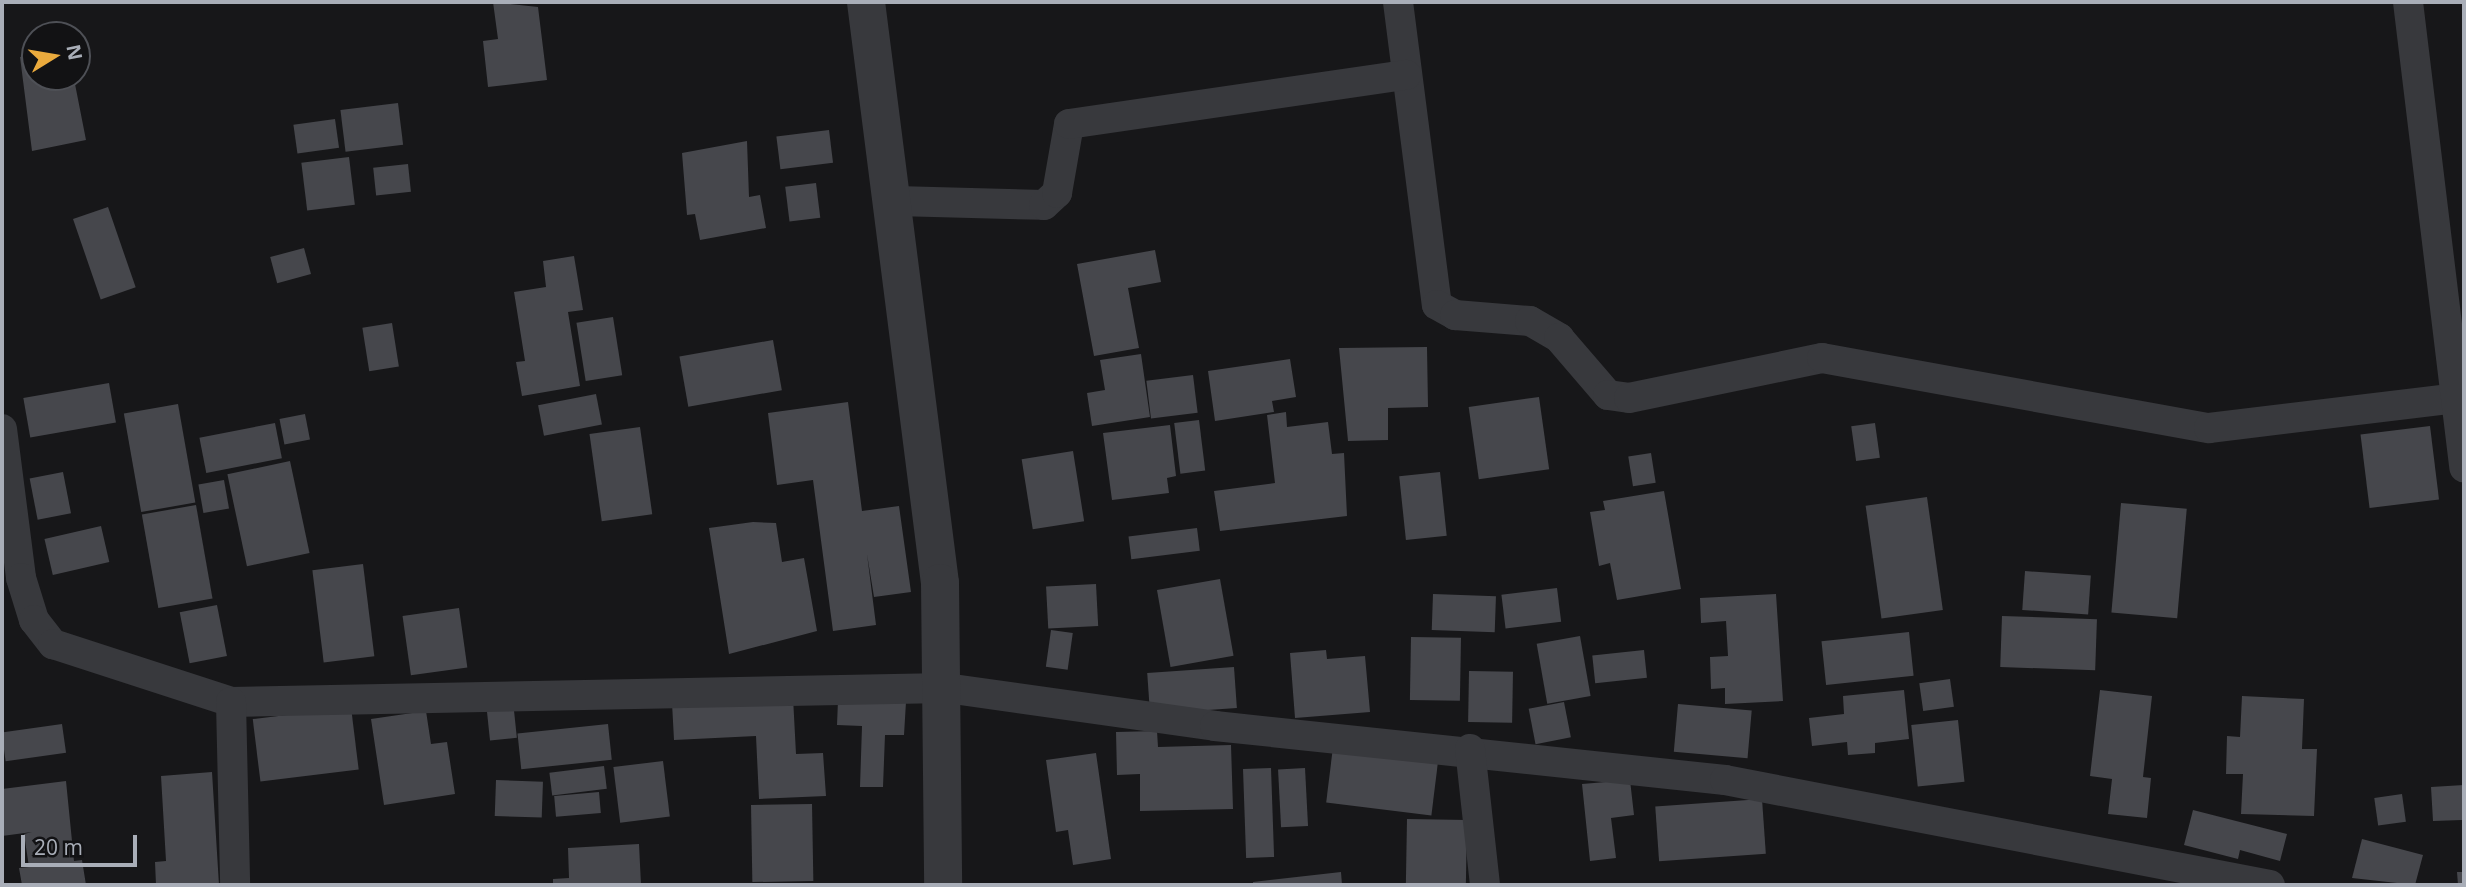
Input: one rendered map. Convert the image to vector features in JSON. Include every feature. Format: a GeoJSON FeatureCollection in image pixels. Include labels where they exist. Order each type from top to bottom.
{"type":"FeatureCollection","features":[{"type":"Feature","properties":{"kind":"street"},"geometry":{"type":"LineString","coordinates":[[866,2],[896,201],[946,688],[943,885]]}},
{"type":"Feature","properties":{"kind":"street"},"geometry":{"type":"LineString","coordinates":[[1398,2],[1437,305],[1455,315],[1530,321],[1559,338],[1608,395],[1629,398],[1758,367],[1822,359],[2209,428],[2456,398]]}},
{"type":"Feature","properties":{"kind":"street"},"geometry":{"type":"LineString","coordinates":[[2407,2],[2464,468]]}},
{"type":"Feature","properties":{"kind":"street"},"geometry":{"type":"LineString","coordinates":[[896,201],[1044,205],[1057,193],[1069,124],[1406,75]]}},
{"type":"Feature","properties":{"kind":"street"},"geometry":{"type":"LineString","coordinates":[[2,429],[21,578],[34,620],[53,644],[231,702],[946,688],[1215,726],[1470,749],[1725,780],[2187,876],[2270,885]]}},
{"type":"Feature","properties":{"kind":"street"},"geometry":{"type":"LineString","coordinates":[[231,702],[235,885]]}},
{"type":"Feature","properties":{"kind":"street"},"geometry":{"type":"LineString","coordinates":[[1470,749],[1485,885]]}},
{"type":"Feature","properties":{"kind":"building"},"geometry":{"type":"Polygon","coordinates":[[[493,2],[538,7],[547,80],[488,87],[483,41],[498,39],[493,2]]]}},
{"type":"Feature","properties":{"kind":"building"},"geometry":{"type":"Polygon","coordinates":[[[24,91],[76,91],[86,140],[32,151],[24,91]]]}},
{"type":"Feature","properties":{"kind":"building"},"geometry":{"type":"Polygon","coordinates":[[[398,103],[403,145],[346,152],[340,110],[398,103]]]}},
{"type":"Feature","properties":{"kind":"building"},"geometry":{"type":"Polygon","coordinates":[[[335,119],[339,148],[297,154],[293,125],[335,119]]]}},
{"type":"Feature","properties":{"kind":"building"},"geometry":{"type":"Polygon","coordinates":[[[829,130],[833,163],[780,169],[776,136],[829,130]]]}},
{"type":"Feature","properties":{"kind":"building"},"geometry":{"type":"Polygon","coordinates":[[[747,141],[749,197],[760,195],[766,228],[700,240],[695,214],[687,215],[682,153],[747,141]]]}},
{"type":"Feature","properties":{"kind":"building"},"geometry":{"type":"Polygon","coordinates":[[[349,157],[355,205],[307,210],[301,163],[349,157]]]}},
{"type":"Feature","properties":{"kind":"building"},"geometry":{"type":"Polygon","coordinates":[[[408,164],[411,192],[376,196],[373,168],[408,164]]]}},
{"type":"Feature","properties":{"kind":"building"},"geometry":{"type":"Polygon","coordinates":[[[816,183],[820,218],[789,222],[785,187],[816,183]]]}},
{"type":"Feature","properties":{"kind":"building"},"geometry":{"type":"Polygon","coordinates":[[[108,207],[136,287],[101,299],[73,219],[108,207]]]}},
{"type":"Feature","properties":{"kind":"building"},"geometry":{"type":"Polygon","coordinates":[[[304,248],[311,274],[277,283],[270,257],[304,248]]]}},
{"type":"Feature","properties":{"kind":"building"},"geometry":{"type":"Polygon","coordinates":[[[1155,250],[1161,282],[1128,288],[1139,348],[1094,356],[1077,264],[1155,250]]]}},
{"type":"Feature","properties":{"kind":"building"},"geometry":{"type":"Polygon","coordinates":[[[574,256],[583,310],[568,312],[580,386],[522,396],[516,362],[525,361],[514,292],[546,287],[543,261],[574,256]]]}},
{"type":"Feature","properties":{"kind":"building"},"geometry":{"type":"Polygon","coordinates":[[[613,317],[622,375],[586,381],[576,323],[613,317]]]}},
{"type":"Feature","properties":{"kind":"building"},"geometry":{"type":"Polygon","coordinates":[[[392,323],[399,366],[369,371],[362,328],[392,323]]]}},
{"type":"Feature","properties":{"kind":"building"},"geometry":{"type":"Polygon","coordinates":[[[773,340],[782,390],[688,407],[679,356],[773,340]]]}},
{"type":"Feature","properties":{"kind":"building"},"geometry":{"type":"Polygon","coordinates":[[[1427,347],[1428,407],[1388,408],[1388,440],[1348,441],[1339,348],[1427,347]]]}},
{"type":"Feature","properties":{"kind":"building"},"geometry":{"type":"Polygon","coordinates":[[[1141,354],[1150,417],[1092,426],[1087,393],[1105,390],[1100,360],[1141,354]]]}},
{"type":"Feature","properties":{"kind":"building"},"geometry":{"type":"Polygon","coordinates":[[[1290,359],[1296,397],[1272,401],[1274,412],[1215,421],[1208,371],[1290,359]]]}},
{"type":"Feature","properties":{"kind":"building"},"geometry":{"type":"Polygon","coordinates":[[[1193,375],[1198,413],[1151,418],[1146,381],[1193,375]]]}},
{"type":"Feature","properties":{"kind":"building"},"geometry":{"type":"Polygon","coordinates":[[[109,383],[116,422],[30,437],[23,398],[109,383]]]}},
{"type":"Feature","properties":{"kind":"building"},"geometry":{"type":"Polygon","coordinates":[[[596,394],[602,424],[544,436],[538,405],[596,394]]]}},
{"type":"Feature","properties":{"kind":"building"},"geometry":{"type":"Polygon","coordinates":[[[1539,397],[1549,469],[1479,479],[1469,407],[1539,397]]]}},
{"type":"Feature","properties":{"kind":"building"},"geometry":{"type":"Polygon","coordinates":[[[848,402],[862,511],[899,506],[911,592],[874,597],[867,554],[876,625],[833,631],[813,480],[777,485],[768,413],[848,402]]]}},
{"type":"Feature","properties":{"kind":"building"},"geometry":{"type":"Polygon","coordinates":[[[178,404],[195,502],[141,512],[124,414],[178,404]]]}},
{"type":"Feature","properties":{"kind":"building"},"geometry":{"type":"Polygon","coordinates":[[[1286,412],[1287,427],[1328,422],[1332,454],[1344,453],[1347,516],[1220,531],[1214,491],[1275,483],[1267,415],[1286,412]]]}},
{"type":"Feature","properties":{"kind":"building"},"geometry":{"type":"Polygon","coordinates":[[[305,414],[310,440],[284,444],[279,419],[305,414]]]}},
{"type":"Feature","properties":{"kind":"building"},"geometry":{"type":"Polygon","coordinates":[[[1199,420],[1205,471],[1180,474],[1174,423],[1199,420]]]}},
{"type":"Feature","properties":{"kind":"building"},"geometry":{"type":"Polygon","coordinates":[[[275,423],[282,458],[206,473],[199,438],[275,423]]]}},
{"type":"Feature","properties":{"kind":"building"},"geometry":{"type":"Polygon","coordinates":[[[1875,423],[1880,458],[1856,461],[1851,426],[1875,423]]]}},
{"type":"Feature","properties":{"kind":"building"},"geometry":{"type":"Polygon","coordinates":[[[1170,425],[1176,476],[1167,478],[1169,493],[1112,500],[1103,433],[1170,425]]]}},
{"type":"Feature","properties":{"kind":"building"},"geometry":{"type":"Polygon","coordinates":[[[2430,426],[2439,499],[2370,508],[2361,435],[2430,426]]]}},
{"type":"Feature","properties":{"kind":"building"},"geometry":{"type":"Polygon","coordinates":[[[640,427],[652,514],[602,521],[589,434],[640,427]]]}},
{"type":"Feature","properties":{"kind":"building"},"geometry":{"type":"Polygon","coordinates":[[[1073,451],[1084,521],[1033,529],[1022,459],[1073,451]]]}},
{"type":"Feature","properties":{"kind":"building"},"geometry":{"type":"Polygon","coordinates":[[[1651,453],[1656,483],[1633,486],[1628,457],[1651,453]]]}},
{"type":"Feature","properties":{"kind":"building"},"geometry":{"type":"Polygon","coordinates":[[[290,461],[310,553],[247,566],[227,474],[290,461]]]}},
{"type":"Feature","properties":{"kind":"building"},"geometry":{"type":"Polygon","coordinates":[[[63,472],[71,513],[38,520],[30,478],[63,472]]]}},
{"type":"Feature","properties":{"kind":"building"},"geometry":{"type":"Polygon","coordinates":[[[1440,472],[1447,536],[1406,540],[1399,476],[1440,472]]]}},
{"type":"Feature","properties":{"kind":"building"},"geometry":{"type":"Polygon","coordinates":[[[224,480],[229,509],[203,513],[198,485],[224,480]]]}},
{"type":"Feature","properties":{"kind":"building"},"geometry":{"type":"Polygon","coordinates":[[[1664,491],[1681,589],[1617,600],[1610,563],[1599,566],[1590,512],[1605,510],[1603,501],[1664,491]]]}},
{"type":"Feature","properties":{"kind":"building"},"geometry":{"type":"Polygon","coordinates":[[[1927,497],[1943,610],[1881,619],[1866,506],[1927,497]]]}},
{"type":"Feature","properties":{"kind":"building"},"geometry":{"type":"Polygon","coordinates":[[[2121,503],[2187,509],[2177,618],[2111,613],[2121,503]]]}},
{"type":"Feature","properties":{"kind":"building"},"geometry":{"type":"Polygon","coordinates":[[[196,505],[212,599],[158,608],[142,515],[196,505]]]}},
{"type":"Feature","properties":{"kind":"building"},"geometry":{"type":"Polygon","coordinates":[[[753,522],[776,523],[782,562],[804,558],[817,631],[729,654],[709,528],[753,522]]]}},
{"type":"Feature","properties":{"kind":"building"},"geometry":{"type":"Polygon","coordinates":[[[101,526],[109,562],[53,575],[44,539],[101,526]]]}},
{"type":"Feature","properties":{"kind":"building"},"geometry":{"type":"Polygon","coordinates":[[[1197,528],[1200,551],[1131,559],[1129,536],[1197,528]]]}},
{"type":"Feature","properties":{"kind":"building"},"geometry":{"type":"Polygon","coordinates":[[[363,564],[374,656],[324,663],[312,570],[363,564]]]}},
{"type":"Feature","properties":{"kind":"building"},"geometry":{"type":"Polygon","coordinates":[[[2025,571],[2091,576],[2088,615],[2022,610],[2025,571]]]}},
{"type":"Feature","properties":{"kind":"building"},"geometry":{"type":"Polygon","coordinates":[[[1220,579],[1234,656],[1171,667],[1157,590],[1220,579]]]}},
{"type":"Feature","properties":{"kind":"building"},"geometry":{"type":"Polygon","coordinates":[[[1096,584],[1098,626],[1048,629],[1046,587],[1096,584]]]}},
{"type":"Feature","properties":{"kind":"building"},"geometry":{"type":"Polygon","coordinates":[[[1557,588],[1561,622],[1506,629],[1501,595],[1557,588]]]}},
{"type":"Feature","properties":{"kind":"building"},"geometry":{"type":"Polygon","coordinates":[[[1433,594],[1496,596],[1495,632],[1432,630],[1433,594]]]}},
{"type":"Feature","properties":{"kind":"building"},"geometry":{"type":"Polygon","coordinates":[[[1776,594],[1783,701],[1725,704],[1725,688],[1711,689],[1710,657],[1728,656],[1726,621],[1701,623],[1700,598],[1776,594]]]}},
{"type":"Feature","properties":{"kind":"building"},"geometry":{"type":"Polygon","coordinates":[[[217,605],[227,656],[190,663],[180,612],[217,605]]]}},
{"type":"Feature","properties":{"kind":"building"},"geometry":{"type":"Polygon","coordinates":[[[459,608],[467,667],[411,675],[403,616],[459,608]]]}},
{"type":"Feature","properties":{"kind":"building"},"geometry":{"type":"Polygon","coordinates":[[[2002,616],[2097,619],[2095,670],[2000,667],[2002,616]]]}},
{"type":"Feature","properties":{"kind":"building"},"geometry":{"type":"Polygon","coordinates":[[[1051,630],[1073,633],[1068,670],[1046,667],[1051,630]]]}},
{"type":"Feature","properties":{"kind":"building"},"geometry":{"type":"Polygon","coordinates":[[[1909,632],[1914,676],[1826,685],[1821,641],[1909,632]]]}},
{"type":"Feature","properties":{"kind":"building"},"geometry":{"type":"Polygon","coordinates":[[[1580,636],[1591,696],[1547,704],[1537,644],[1580,636]]]}},
{"type":"Feature","properties":{"kind":"building"},"geometry":{"type":"Polygon","coordinates":[[[1411,637],[1461,638],[1460,701],[1410,700],[1411,637]]]}},
{"type":"Feature","properties":{"kind":"building"},"geometry":{"type":"Polygon","coordinates":[[[1326,650],[1327,659],[1365,656],[1370,712],[1295,718],[1290,653],[1326,650]]]}},
{"type":"Feature","properties":{"kind":"building"},"geometry":{"type":"Polygon","coordinates":[[[1644,650],[1647,678],[1595,683],[1592,655],[1644,650]]]}},
{"type":"Feature","properties":{"kind":"building"},"geometry":{"type":"Polygon","coordinates":[[[1234,667],[1237,708],[1150,714],[1147,673],[1234,667]]]}},
{"type":"Feature","properties":{"kind":"building"},"geometry":{"type":"Polygon","coordinates":[[[1469,671],[1513,672],[1512,723],[1468,722],[1469,671]]]}},
{"type":"Feature","properties":{"kind":"building"},"geometry":{"type":"Polygon","coordinates":[[[1950,679],[1954,707],[1923,711],[1919,683],[1950,679]]]}},
{"type":"Feature","properties":{"kind":"building"},"geometry":{"type":"Polygon","coordinates":[[[1904,690],[1909,739],[1875,743],[1875,753],[1848,755],[1847,742],[1812,746],[1809,718],[1844,714],[1843,696],[1904,690]]]}},
{"type":"Feature","properties":{"kind":"building"},"geometry":{"type":"Polygon","coordinates":[[[2100,690],[2152,696],[2143,777],[2151,778],[2147,818],[2108,814],[2112,779],[2090,776],[2100,690]]]}},
{"type":"Feature","properties":{"kind":"building"},"geometry":{"type":"Polygon","coordinates":[[[2242,696],[2304,699],[2302,749],[2317,749],[2314,816],[2241,814],[2243,774],[2226,774],[2227,736],[2240,737],[2242,696]]]}},
{"type":"Feature","properties":{"kind":"building"},"geometry":{"type":"Polygon","coordinates":[[[793,697],[796,754],[823,753],[826,796],[759,799],[756,736],[674,740],[672,703],[793,697]]]}},
{"type":"Feature","properties":{"kind":"building"},"geometry":{"type":"Polygon","coordinates":[[[838,700],[906,702],[904,735],[885,735],[883,787],[860,787],[862,726],[837,725],[838,700]]]}},
{"type":"Feature","properties":{"kind":"building"},"geometry":{"type":"Polygon","coordinates":[[[513,701],[517,738],[490,741],[486,704],[513,701]]]}},
{"type":"Feature","properties":{"kind":"building"},"geometry":{"type":"Polygon","coordinates":[[[1564,702],[1571,737],[1536,744],[1529,709],[1564,702]]]}},
{"type":"Feature","properties":{"kind":"building"},"geometry":{"type":"Polygon","coordinates":[[[1678,704],[1752,710],[1748,758],[1674,752],[1678,704]]]}},
{"type":"Feature","properties":{"kind":"building"},"geometry":{"type":"Polygon","coordinates":[[[351,707],[359,770],[260,782],[253,719],[351,707]]]}},
{"type":"Feature","properties":{"kind":"building"},"geometry":{"type":"Polygon","coordinates":[[[426,711],[431,744],[447,742],[455,794],[384,805],[371,719],[426,711]]]}},
{"type":"Feature","properties":{"kind":"building"},"geometry":{"type":"Polygon","coordinates":[[[1958,720],[1964,782],[1918,787],[1911,725],[1958,720]]]}},
{"type":"Feature","properties":{"kind":"building"},"geometry":{"type":"Polygon","coordinates":[[[62,724],[66,753],[6,761],[2,732],[62,724]]]}},
{"type":"Feature","properties":{"kind":"building"},"geometry":{"type":"Polygon","coordinates":[[[608,724],[612,760],[521,769],[517,734],[608,724]]]}},
{"type":"Feature","properties":{"kind":"building"},"geometry":{"type":"Polygon","coordinates":[[[1157,731],[1158,747],[1231,745],[1233,809],[1140,811],[1140,774],[1117,775],[1116,732],[1157,731]]]}},
{"type":"Feature","properties":{"kind":"building"},"geometry":{"type":"Polygon","coordinates":[[[1333,747],[1438,760],[1431,816],[1326,803],[1333,747]]]}},
{"type":"Feature","properties":{"kind":"building"},"geometry":{"type":"Polygon","coordinates":[[[1096,753],[1111,859],[1073,865],[1068,830],[1056,832],[1046,760],[1096,753]]]}},
{"type":"Feature","properties":{"kind":"building"},"geometry":{"type":"Polygon","coordinates":[[[663,761],[670,817],[620,823],[613,767],[663,761]]]}},
{"type":"Feature","properties":{"kind":"building"},"geometry":{"type":"Polygon","coordinates":[[[604,766],[607,789],[552,796],[549,773],[604,766]]]}},
{"type":"Feature","properties":{"kind":"building"},"geometry":{"type":"Polygon","coordinates":[[[1271,768],[1274,857],[1246,858],[1243,769],[1271,768]]]}},
{"type":"Feature","properties":{"kind":"building"},"geometry":{"type":"Polygon","coordinates":[[[1305,768],[1308,826],[1281,827],[1278,769],[1305,768]]]}},
{"type":"Feature","properties":{"kind":"building"},"geometry":{"type":"Polygon","coordinates":[[[212,772],[219,885],[156,885],[155,862],[166,861],[161,776],[212,772]]]}},
{"type":"Feature","properties":{"kind":"building"},"geometry":{"type":"Polygon","coordinates":[[[496,780],[543,782],[542,818],[495,816],[496,780]]]}},
{"type":"Feature","properties":{"kind":"building"},"geometry":{"type":"Polygon","coordinates":[[[1630,780],[1634,815],[1611,818],[1616,858],[1590,861],[1582,784],[1630,780]]]}},
{"type":"Feature","properties":{"kind":"building"},"geometry":{"type":"Polygon","coordinates":[[[66,781],[74,861],[82,860],[86,885],[22,885],[19,868],[29,867],[24,834],[32,832],[2,836],[2,789],[66,781]]]}},
{"type":"Feature","properties":{"kind":"building"},"geometry":{"type":"Polygon","coordinates":[[[2464,785],[2464,829],[2462,820],[2433,821],[2431,787],[2464,785]]]}},
{"type":"Feature","properties":{"kind":"building"},"geometry":{"type":"Polygon","coordinates":[[[599,792],[601,813],[556,817],[554,796],[599,792]]]}},
{"type":"Feature","properties":{"kind":"building"},"geometry":{"type":"Polygon","coordinates":[[[2402,794],[2406,822],[2378,826],[2374,798],[2402,794]]]}},
{"type":"Feature","properties":{"kind":"building"},"geometry":{"type":"Polygon","coordinates":[[[1762,799],[1766,854],[1659,861],[1655,806],[1762,799]]]}},
{"type":"Feature","properties":{"kind":"building"},"geometry":{"type":"Polygon","coordinates":[[[812,804],[813,881],[752,882],[751,805],[812,804]]]}},
{"type":"Feature","properties":{"kind":"building"},"geometry":{"type":"Polygon","coordinates":[[[2193,810],[2287,834],[2280,861],[2240,850],[2238,859],[2184,845],[2193,810]]]}},
{"type":"Feature","properties":{"kind":"building"},"geometry":{"type":"Polygon","coordinates":[[[1407,819],[1467,820],[1466,885],[1406,885],[1407,819]]]}},
{"type":"Feature","properties":{"kind":"building"},"geometry":{"type":"Polygon","coordinates":[[[2362,839],[2423,855],[2415,885],[2352,878],[2362,839]]]}},
{"type":"Feature","properties":{"kind":"building"},"geometry":{"type":"Polygon","coordinates":[[[639,844],[641,885],[553,885],[553,879],[569,878],[568,848],[639,844]]]}},
{"type":"Feature","properties":{"kind":"building"},"geometry":{"type":"Polygon","coordinates":[[[1341,872],[1342,885],[1253,885],[1253,882],[1341,872]]]}},
{"type":"Feature","properties":{"kind":"building"},"geometry":{"type":"Polygon","coordinates":[[[2457,872],[2464,872],[2464,885],[2458,885],[2457,872]]]}}]}
